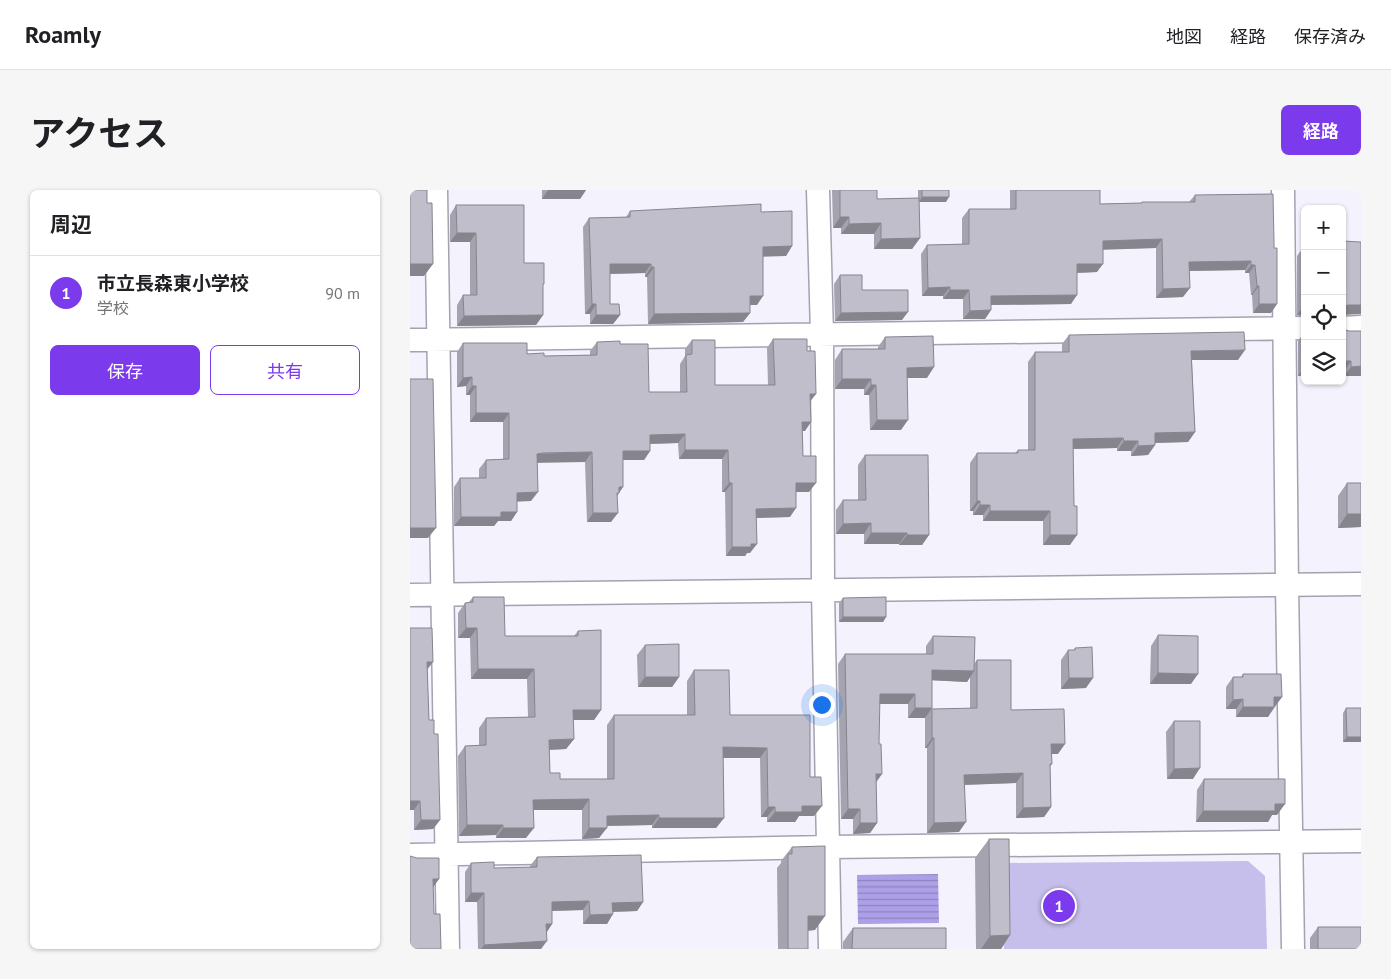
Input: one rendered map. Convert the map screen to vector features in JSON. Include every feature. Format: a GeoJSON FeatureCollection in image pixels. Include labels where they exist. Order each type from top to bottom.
{"type":"FeatureCollection","features":[{"type":"Feature","properties":{"kind":"street"},"geometry":{"type":"LineString","coordinates":[[436,190],[448,949]]}},
{"type":"Feature","properties":{"kind":"street"},"geometry":{"type":"LineString","coordinates":[[818,190],[822,334],[823,590],[830,949]]}},
{"type":"Feature","properties":{"kind":"street"},"geometry":{"type":"LineString","coordinates":[[1283,190],[1295,328],[1287,586],[1292,949]]}},
{"type":"Feature","properties":{"kind":"street"},"geometry":{"type":"LineString","coordinates":[[1346,328],[1361,327]]}},
{"type":"Feature","properties":{"kind":"street"},"geometry":{"type":"LineString","coordinates":[[410,340],[1295,328]]}},
{"type":"Feature","properties":{"kind":"street"},"geometry":{"type":"LineString","coordinates":[[410,595],[1361,584]]}},
{"type":"Feature","properties":{"kind":"street"},"geometry":{"type":"LineString","coordinates":[[410,854],[1361,841]]}},
{"type":"Feature","properties":{"kind":"shaded area"},"geometry":{"type":"Polygon","coordinates":[[[1248,861],[1265,876],[1267,949],[1004,949],[1002,863],[1248,861]]]}},
{"type":"Feature","properties":{"kind":"shaded area"},"geometry":{"type":"Polygon","coordinates":[[[938,874],[939,923],[858,924],[857,875],[938,874]]]}},
{"type":"Feature","properties":{"kind":"building"},"geometry":{"type":"Polygon","coordinates":[[[410,190],[427,190],[427,203],[432,203],[433,264],[410,264],[410,190]]]}},
{"type":"Feature","properties":{"kind":"building"},"geometry":{"type":"Polygon","coordinates":[[[840,190],[877,190],[877,199],[919,198],[920,238],[881,239],[881,223],[849,224],[849,217],[840,217],[840,190]]]}},
{"type":"Feature","properties":{"kind":"building"},"geometry":{"type":"Polygon","coordinates":[[[922,190],[949,190],[949,197],[922,197],[922,190]]]}},
{"type":"Feature","properties":{"kind":"building"},"geometry":{"type":"Polygon","coordinates":[[[1016,190],[1100,190],[1100,204],[1195,202],[1195,195],[1273,194],[1274,248],[1277,248],[1277,304],[1259,304],[1259,286],[1257,286],[1255,265],[1251,265],[1251,261],[1189,262],[1190,288],[1163,289],[1162,239],[1103,241],[1103,264],[1077,264],[1077,295],[991,296],[991,310],[970,311],[969,290],[950,290],[950,287],[928,288],[927,245],[969,244],[969,209],[1016,209],[1016,190]]]}},
{"type":"Feature","properties":{"kind":"building"},"geometry":{"type":"Polygon","coordinates":[[[761,204],[761,212],[792,211],[792,246],[763,247],[763,296],[750,296],[750,313],[654,314],[654,267],[651,267],[651,264],[610,264],[610,304],[619,304],[620,315],[596,315],[596,304],[592,304],[589,218],[630,217],[630,211],[761,204]]]}},
{"type":"Feature","properties":{"kind":"building"},"geometry":{"type":"Polygon","coordinates":[[[456,205],[524,205],[524,263],[544,263],[543,315],[464,316],[463,295],[477,295],[476,233],[457,233],[456,205]]]}},
{"type":"Feature","properties":{"kind":"building"},"geometry":{"type":"Polygon","coordinates":[[[1346,241],[1361,242],[1361,305],[1346,306],[1346,241]]]}},
{"type":"Feature","properties":{"kind":"building"},"geometry":{"type":"Polygon","coordinates":[[[840,275],[862,275],[862,290],[908,290],[908,312],[841,313],[840,275]]]}},
{"type":"Feature","properties":{"kind":"building"},"geometry":{"type":"Polygon","coordinates":[[[1346,330],[1361,331],[1361,366],[1351,367],[1351,361],[1346,361],[1346,330]]]}},
{"type":"Feature","properties":{"kind":"building"},"geometry":{"type":"Polygon","coordinates":[[[1244,332],[1245,350],[1191,351],[1195,432],[1155,433],[1155,445],[1138,446],[1138,441],[1124,441],[1123,438],[1073,439],[1074,506],[1077,506],[1077,535],[1050,535],[1050,511],[990,511],[990,505],[980,505],[980,501],[977,501],[977,453],[1018,453],[1018,450],[1035,450],[1035,352],[1069,352],[1069,335],[1244,332]]]}},
{"type":"Feature","properties":{"kind":"building"},"geometry":{"type":"Polygon","coordinates":[[[933,336],[934,367],[907,368],[908,420],[877,420],[876,385],[871,385],[871,379],[842,379],[842,349],[885,349],[885,337],[933,336]]]}},
{"type":"Feature","properties":{"kind":"building"},"geometry":{"type":"Polygon","coordinates":[[[773,339],[807,339],[807,351],[815,351],[816,394],[810,394],[811,422],[802,422],[803,456],[816,456],[816,483],[796,483],[796,508],[756,509],[757,544],[751,544],[751,547],[732,547],[732,483],[729,483],[728,450],[685,450],[685,434],[650,435],[650,451],[623,451],[623,487],[619,487],[619,493],[617,493],[618,513],[593,513],[592,452],[543,453],[537,454],[538,492],[517,493],[517,512],[501,512],[501,517],[461,517],[460,478],[486,478],[486,460],[509,459],[509,413],[476,413],[476,386],[472,386],[472,377],[463,378],[463,343],[527,343],[527,354],[544,353],[544,356],[597,355],[597,342],[620,341],[620,344],[648,344],[649,392],[687,392],[686,355],[692,354],[692,340],[715,340],[715,385],[775,385],[773,339]]]}},
{"type":"Feature","properties":{"kind":"building"},"geometry":{"type":"Polygon","coordinates":[[[410,379],[433,379],[436,528],[410,528],[410,379]]]}},
{"type":"Feature","properties":{"kind":"building"},"geometry":{"type":"Polygon","coordinates":[[[865,455],[928,455],[929,535],[871,533],[871,523],[843,524],[843,500],[866,500],[865,455]]]}},
{"type":"Feature","properties":{"kind":"building"},"geometry":{"type":"Polygon","coordinates":[[[1347,483],[1361,483],[1361,514],[1347,514],[1347,483]]]}},
{"type":"Feature","properties":{"kind":"building"},"geometry":{"type":"Polygon","coordinates":[[[473,597],[504,597],[505,636],[578,636],[578,631],[601,630],[601,710],[573,710],[574,739],[549,740],[550,773],[560,773],[560,779],[614,779],[614,715],[695,715],[694,670],[729,670],[730,715],[810,715],[810,777],[821,777],[822,806],[802,806],[802,812],[775,812],[775,807],[768,807],[767,748],[723,747],[724,818],[659,818],[659,815],[607,816],[607,828],[589,828],[589,799],[533,800],[534,828],[503,828],[503,825],[467,825],[465,746],[486,745],[486,718],[535,717],[534,669],[478,669],[477,628],[466,628],[465,603],[473,602],[473,597]]]}},
{"type":"Feature","properties":{"kind":"building"},"geometry":{"type":"Polygon","coordinates":[[[886,597],[886,617],[843,617],[843,598],[886,597]]]}},
{"type":"Feature","properties":{"kind":"building"},"geometry":{"type":"Polygon","coordinates":[[[410,628],[432,628],[433,662],[427,662],[429,720],[434,720],[434,734],[438,734],[440,820],[421,820],[420,801],[410,801],[410,628]]]}},
{"type":"Feature","properties":{"kind":"building"},"geometry":{"type":"Polygon","coordinates":[[[1158,635],[1198,636],[1198,674],[1158,673],[1158,635]]]}},
{"type":"Feature","properties":{"kind":"building"},"geometry":{"type":"Polygon","coordinates":[[[933,636],[975,637],[974,671],[932,670],[932,708],[915,708],[915,694],[880,694],[879,744],[881,744],[882,774],[876,774],[877,823],[860,823],[860,809],[848,809],[845,654],[933,654],[933,636]]]}},
{"type":"Feature","properties":{"kind":"building"},"geometry":{"type":"Polygon","coordinates":[[[679,644],[679,677],[645,677],[645,645],[679,644]]]}},
{"type":"Feature","properties":{"kind":"building"},"geometry":{"type":"Polygon","coordinates":[[[1092,647],[1093,678],[1069,678],[1068,650],[1092,647]]]}},
{"type":"Feature","properties":{"kind":"building"},"geometry":{"type":"Polygon","coordinates":[[[977,660],[1011,660],[1011,710],[1064,709],[1065,744],[1051,744],[1051,807],[1023,808],[1023,773],[964,775],[966,822],[934,823],[932,709],[977,708],[977,660]]]}},
{"type":"Feature","properties":{"kind":"building"},"geometry":{"type":"Polygon","coordinates":[[[1243,674],[1281,674],[1282,697],[1274,697],[1274,707],[1243,707],[1243,699],[1233,700],[1233,677],[1243,677],[1243,674]]]}},
{"type":"Feature","properties":{"kind":"building"},"geometry":{"type":"Polygon","coordinates":[[[1346,708],[1361,708],[1361,737],[1347,737],[1346,708]]]}},
{"type":"Feature","properties":{"kind":"building"},"geometry":{"type":"Polygon","coordinates":[[[1174,721],[1200,721],[1200,768],[1174,769],[1174,721]]]}},
{"type":"Feature","properties":{"kind":"building"},"geometry":{"type":"Polygon","coordinates":[[[1204,779],[1285,779],[1285,804],[1275,804],[1275,811],[1203,811],[1204,779]]]}},
{"type":"Feature","properties":{"kind":"building"},"geometry":{"type":"Polygon","coordinates":[[[989,839],[1009,839],[1010,935],[990,936],[989,839]]]}},
{"type":"Feature","properties":{"kind":"building"},"geometry":{"type":"Polygon","coordinates":[[[825,846],[825,916],[808,916],[808,949],[788,949],[788,854],[792,854],[792,847],[825,846]]]}},
{"type":"Feature","properties":{"kind":"building"},"geometry":{"type":"Polygon","coordinates":[[[641,855],[643,902],[612,903],[613,914],[590,915],[589,901],[552,902],[552,924],[546,924],[547,941],[484,945],[484,893],[471,893],[471,863],[494,862],[494,868],[537,867],[537,857],[641,855]]]}},
{"type":"Feature","properties":{"kind":"building"},"geometry":{"type":"Polygon","coordinates":[[[410,856],[417,858],[439,858],[439,879],[433,879],[434,914],[440,914],[441,949],[410,949],[410,856]]]}},
{"type":"Feature","properties":{"kind":"building"},"geometry":{"type":"Polygon","coordinates":[[[1318,927],[1361,927],[1361,949],[1318,949],[1318,927]]]}},
{"type":"Feature","properties":{"kind":"building"},"geometry":{"type":"Polygon","coordinates":[[[853,928],[946,928],[946,949],[852,949],[853,928]]]}},
{"type":"Feature","properties":{"kind":"place","name":"市立長森東小学校"},"geometry":{"type":"Point","coordinates":[1059,906]}}]}
